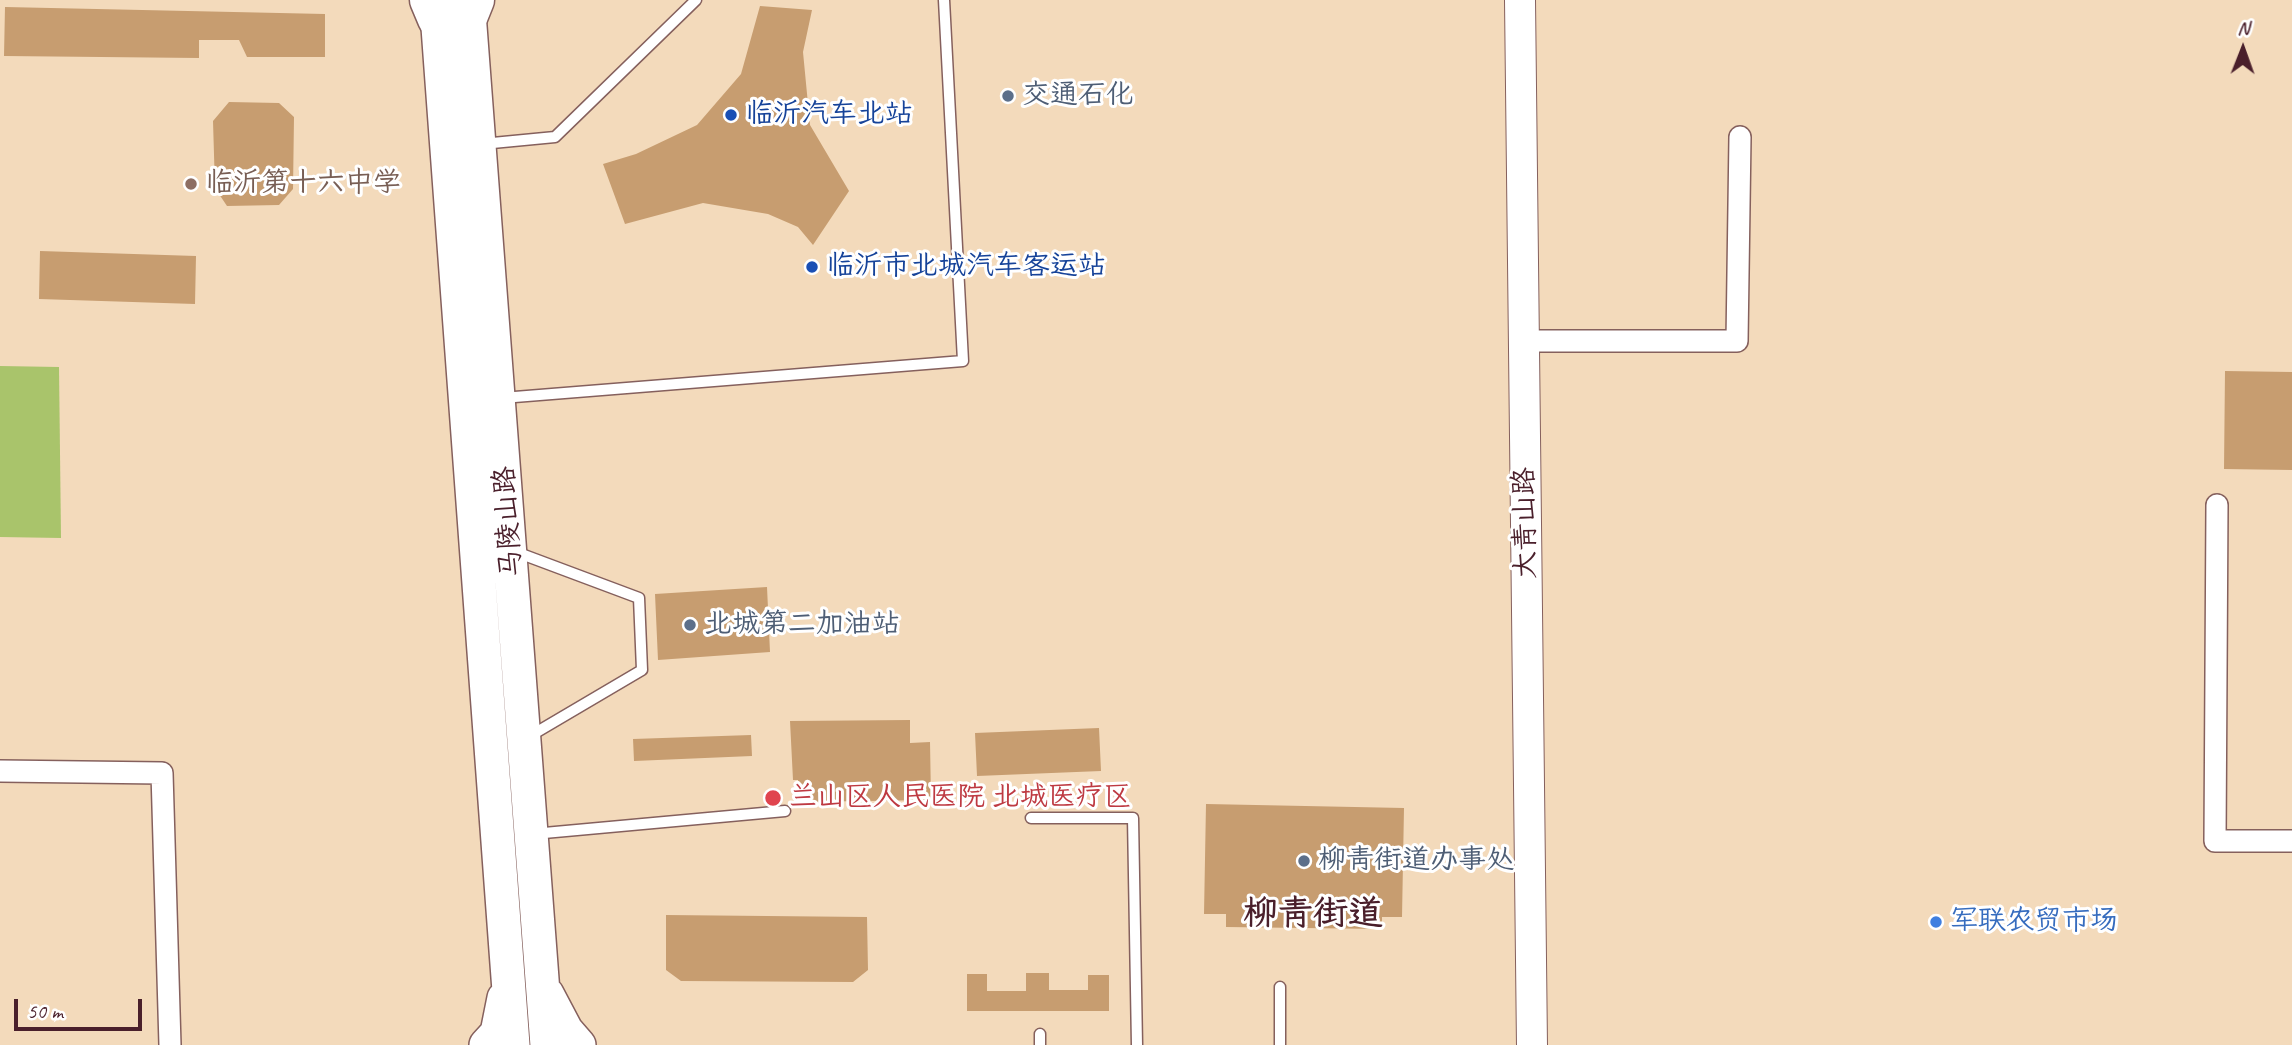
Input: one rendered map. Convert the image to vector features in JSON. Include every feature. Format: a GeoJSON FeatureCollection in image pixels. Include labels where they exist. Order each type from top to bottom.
{"type":"FeatureCollection","features":[{"type":"Feature","properties":{"kind":"main road","name":"马陵山路"},"geometry":{"type":"LineString","coordinates":[[453,6],[479,144],[547,1045]]}},
{"type":"Feature","properties":{"kind":"main road","name":"马陵山路"},"geometry":{"type":"LineString","coordinates":[[453,6],[513,1045]]}},
{"type":"Feature","properties":{"kind":"main road"},"geometry":{"type":"LineString","coordinates":[[486,1045],[497,1033],[509,979]]}},
{"type":"Feature","properties":{"kind":"main road"},"geometry":{"type":"LineString","coordinates":[[542,984],[566,1030],[579,1045]]}},
{"type":"Feature","properties":{"kind":"street","name":"大青山路"},"geometry":{"type":"LineString","coordinates":[[1520,0],[1532,1045]]}},
{"type":"Feature","properties":{"kind":"street"},"geometry":{"type":"LineString","coordinates":[[1524,341],[1737,341],[1740,137]]}},
{"type":"Feature","properties":{"kind":"street"},"geometry":{"type":"LineString","coordinates":[[2217,505],[2215,841],[2292,841]]}},
{"type":"Feature","properties":{"kind":"street"},"geometry":{"type":"LineString","coordinates":[[0,771],[162,773],[170,1045]]}},
{"type":"Feature","properties":{"kind":"lane"},"geometry":{"type":"LineString","coordinates":[[479,144],[555,137],[696,0]]}},
{"type":"Feature","properties":{"kind":"lane"},"geometry":{"type":"LineString","coordinates":[[499,398],[963,361],[944,0]]}},
{"type":"Feature","properties":{"kind":"lane"},"geometry":{"type":"LineString","coordinates":[[511,550],[639,598],[642,670],[525,739]]}},
{"type":"Feature","properties":{"kind":"lane"},"geometry":{"type":"LineString","coordinates":[[531,834],[785,811]]}},
{"type":"Feature","properties":{"kind":"lane"},"geometry":{"type":"LineString","coordinates":[[1031,818],[1133,818],[1137,1045]]}},
{"type":"Feature","properties":{"kind":"lane"},"geometry":{"type":"LineString","coordinates":[[1280,987],[1280,1045]]}},
{"type":"Feature","properties":{"kind":"green space"},"geometry":{"type":"Polygon","coordinates":[[[0,366],[59,367],[61,538],[0,537],[0,366]]]}},
{"type":"Feature","properties":{"kind":"building"},"geometry":{"type":"Polygon","coordinates":[[[760,6],[812,10],[803,52],[810,125],[849,191],[813,245],[798,227],[768,214],[703,203],[625,224],[603,164],[636,154],[697,125],[741,74],[760,6]]]}},
{"type":"Feature","properties":{"kind":"building"},"geometry":{"type":"Polygon","coordinates":[[[5,7],[325,14],[325,57],[247,57],[239,40],[199,40],[199,58],[4,56],[5,7]]]}},
{"type":"Feature","properties":{"kind":"building"},"geometry":{"type":"Polygon","coordinates":[[[229,102],[279,103],[294,117],[293,189],[279,205],[227,206],[215,188],[213,121],[229,102]]]}},
{"type":"Feature","properties":{"kind":"building"},"geometry":{"type":"Polygon","coordinates":[[[40,251],[196,256],[195,304],[39,299],[40,251]]]}},
{"type":"Feature","properties":{"kind":"building"},"geometry":{"type":"Polygon","coordinates":[[[2225,371],[2292,372],[2292,470],[2224,469],[2225,371]]]}},
{"type":"Feature","properties":{"kind":"building"},"geometry":{"type":"Polygon","coordinates":[[[767,587],[770,652],[658,660],[655,594],[767,587]]]}},
{"type":"Feature","properties":{"kind":"building"},"geometry":{"type":"Polygon","coordinates":[[[910,720],[910,743],[930,742],[931,800],[799,802],[798,780],[793,780],[790,721],[910,720]]]}},
{"type":"Feature","properties":{"kind":"building"},"geometry":{"type":"Polygon","coordinates":[[[1099,728],[1101,771],[977,776],[975,733],[1099,728]]]}},
{"type":"Feature","properties":{"kind":"building"},"geometry":{"type":"Polygon","coordinates":[[[751,735],[752,756],[634,761],[633,739],[751,735]]]}},
{"type":"Feature","properties":{"kind":"building","name":"柳青街道办事处"},"geometry":{"type":"Polygon","coordinates":[[[1206,804],[1404,808],[1402,917],[1382,917],[1382,929],[1226,927],[1226,914],[1204,914],[1206,804]]]}},
{"type":"Feature","properties":{"kind":"building"},"geometry":{"type":"Polygon","coordinates":[[[666,915],[867,917],[868,970],[853,982],[681,981],[666,970],[666,915]]]}},
{"type":"Feature","properties":{"kind":"building"},"geometry":{"type":"Polygon","coordinates":[[[1026,973],[1049,973],[1049,990],[1088,990],[1088,975],[1109,975],[1109,1011],[967,1011],[967,974],[987,974],[987,991],[1026,991],[1026,973]]]}},
{"type":"Feature","properties":{"kind":"place","name":"交通石化"},"geometry":{"type":"Point","coordinates":[1008,96]}},
{"type":"Feature","properties":{"kind":"place","name":"临沂汽车北站"},"geometry":{"type":"Point","coordinates":[731,115]}},
{"type":"Feature","properties":{"kind":"place","name":"临沂第十六中学"},"geometry":{"type":"Point","coordinates":[191,184]}},
{"type":"Feature","properties":{"kind":"place","name":"临沂市北城汽车客运站"},"geometry":{"type":"Point","coordinates":[812,267]}},
{"type":"Feature","properties":{"kind":"place","name":"北城第二加油站"},"geometry":{"type":"Point","coordinates":[690,625]}},
{"type":"Feature","properties":{"kind":"place","name":"兰山区人民医院 北城医疗区"},"geometry":{"type":"Point","coordinates":[773,798]}},
{"type":"Feature","properties":{"kind":"place","name":"柳青街道办事处"},"geometry":{"type":"Point","coordinates":[1304,861]}},
{"type":"Feature","properties":{"kind":"place","name":"军联农贸市场"},"geometry":{"type":"Point","coordinates":[1936,922]}},
{"type":"Feature","properties":{"kind":"district","name":"柳青街道"},"geometry":{"type":"Point","coordinates":[1313,915]}}]}
